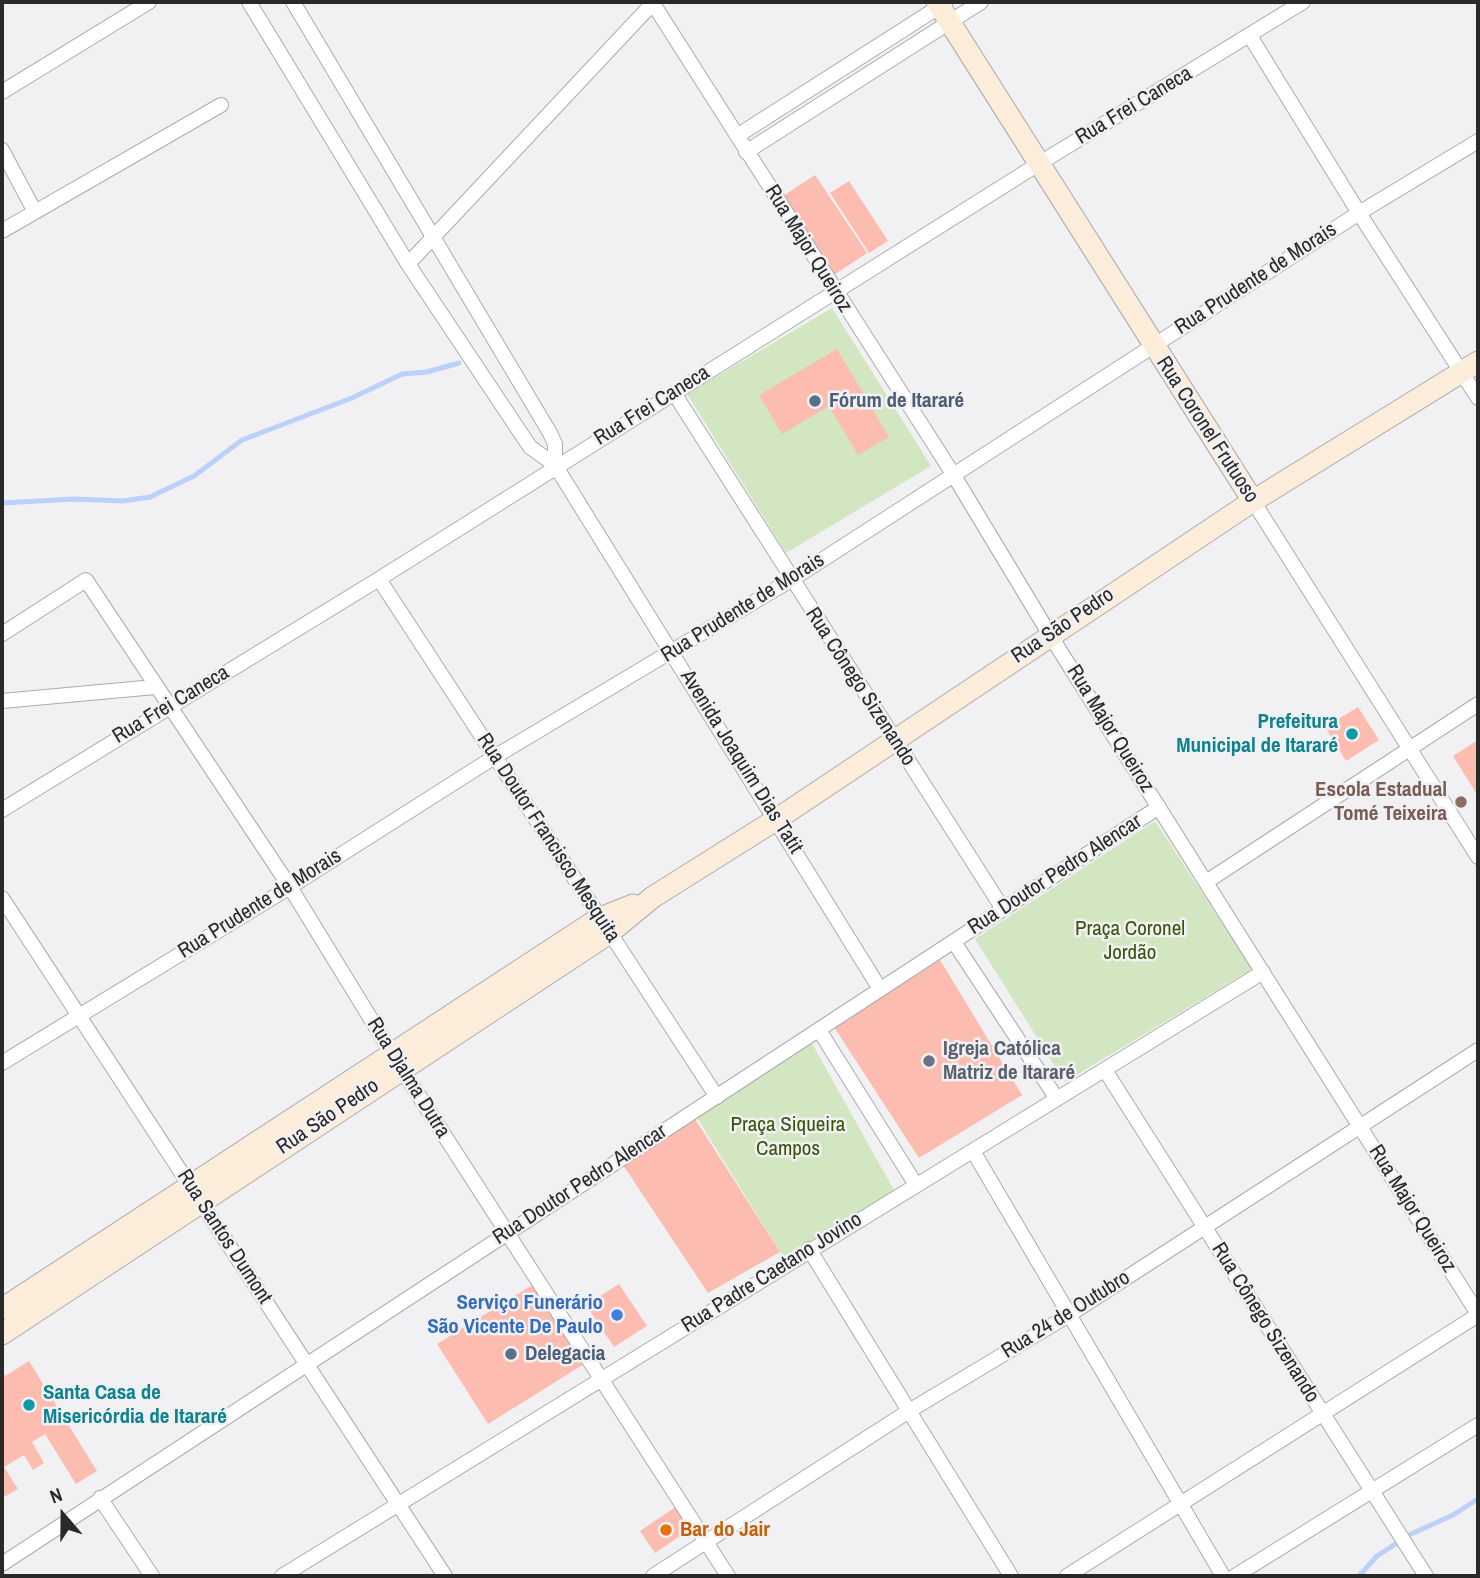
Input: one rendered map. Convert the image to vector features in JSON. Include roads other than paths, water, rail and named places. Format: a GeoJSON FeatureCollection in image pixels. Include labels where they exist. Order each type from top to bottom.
{"type":"FeatureCollection","features":[{"type":"Feature","properties":{"kind":"main road","name":"Rua Coronel Frutuoso"},"geometry":{"type":"LineString","coordinates":[[944,8],[1153,346],[1253,501]]}},
{"type":"Feature","properties":{"kind":"main road","name":"Rua São Pedro"},"geometry":{"type":"LineString","coordinates":[[2,1334],[195,1194],[396,1060],[603,926],[777,819],[1253,501],[1470,367]]}},
{"type":"Feature","properties":{"kind":"main road","name":"Rua São Pedro"},"geometry":{"type":"LineString","coordinates":[[2,1309],[195,1194]]}},
{"type":"Feature","properties":{"kind":"street"},"geometry":{"type":"LineString","coordinates":[[2,92],[149,2]]}},
{"type":"Feature","properties":{"kind":"street","name":"Avenida Joaquim Dias Tatit"},"geometry":{"type":"LineString","coordinates":[[249,2],[408,264],[530,447],[555,465],[880,989]]}},
{"type":"Feature","properties":{"kind":"street","name":"Avenida Joaquim Dias Tatit"},"geometry":{"type":"LineString","coordinates":[[293,2],[550,433],[555,444],[555,465]]}},
{"type":"Feature","properties":{"kind":"street"},"geometry":{"type":"LineString","coordinates":[[408,264],[653,2]]}},
{"type":"Feature","properties":{"kind":"street","name":"Rua Major Queiroz"},"geometry":{"type":"LineString","coordinates":[[653,2],[834,292],[953,474],[1050,635],[1478,1314]]}},
{"type":"Feature","properties":{"kind":"street"},"geometry":{"type":"LineString","coordinates":[[737,136],[944,8],[981,2]]}},
{"type":"Feature","properties":{"kind":"street","name":"Rua Frei Caneca"},"geometry":{"type":"LineString","coordinates":[[2,810],[379,579],[555,465],[1303,2]]}},
{"type":"Feature","properties":{"kind":"street"},"geometry":{"type":"LineString","coordinates":[[746,152],[944,8]]}},
{"type":"Feature","properties":{"kind":"street"},"geometry":{"type":"LineString","coordinates":[[1250,36],[1359,214],[1470,367],[1478,398]]}},
{"type":"Feature","properties":{"kind":"street"},"geometry":{"type":"LineString","coordinates":[[2,231],[221,105]]}},
{"type":"Feature","properties":{"kind":"street","name":"Rua Prudente de Morais"},"geometry":{"type":"LineString","coordinates":[[2,1063],[290,887],[496,756],[791,580],[1359,214],[1478,141]]}},
{"type":"Feature","properties":{"kind":"street"},"geometry":{"type":"LineString","coordinates":[[2,150],[34,212]]}},
{"type":"Feature","properties":{"kind":"street","name":"Rua Cônego Sizenando"},"geometry":{"type":"LineString","coordinates":[[674,393],[1003,909]]}},
{"type":"Feature","properties":{"kind":"street","name":"Rua Coronel Frutuoso"},"geometry":{"type":"LineString","coordinates":[[1253,501],[1478,857]]}},
{"type":"Feature","properties":{"kind":"street","name":"Rua Doutor Francisco Mesquita"},"geometry":{"type":"LineString","coordinates":[[379,579],[717,1097]]}},
{"type":"Feature","properties":{"kind":"street","name":"Rua Djalma Dutra"},"geometry":{"type":"LineString","coordinates":[[2,634],[86,580],[290,887],[396,1060],[728,1576]]}},
{"type":"Feature","properties":{"kind":"street"},"geometry":{"type":"LineString","coordinates":[[2,701],[155,687]]}},
{"type":"Feature","properties":{"kind":"street"},"geometry":{"type":"LineString","coordinates":[[1206,882],[1478,704]]}},
{"type":"Feature","properties":{"kind":"street","name":"Rua Doutor Pedro Alencar"},"geometry":{"type":"LineString","coordinates":[[2,1564],[1159,807]]}},
{"type":"Feature","properties":{"kind":"street","name":"Rua Santos Dumont"},"geometry":{"type":"LineString","coordinates":[[2,898],[445,1576]]}},
{"type":"Feature","properties":{"kind":"street"},"geometry":{"type":"LineString","coordinates":[[954,942],[1057,1099]]}},
{"type":"Feature","properties":{"kind":"street","name":"Rua Padre Caetano Jovino"},"geometry":{"type":"LineString","coordinates":[[282,1576],[809,1249],[1263,972]]}},
{"type":"Feature","properties":{"kind":"street"},"geometry":{"type":"LineString","coordinates":[[819,1030],[916,1185]]}},
{"type":"Feature","properties":{"kind":"street","name":"Rua 24 de Outubro"},"geometry":{"type":"LineString","coordinates":[[653,1576],[908,1411],[1069,1315],[1478,1050]]}},
{"type":"Feature","properties":{"kind":"street","name":"Rua Cônego Sizenando"},"geometry":{"type":"LineString","coordinates":[[1105,1070],[1426,1576]]}},
{"type":"Feature","properties":{"kind":"street"},"geometry":{"type":"LineString","coordinates":[[973,1151],[1223,1576]]}},
{"type":"Feature","properties":{"kind":"street"},"geometry":{"type":"LineString","coordinates":[[809,1249],[1011,1576]]}},
{"type":"Feature","properties":{"kind":"street"},"geometry":{"type":"LineString","coordinates":[[1068,1576],[1324,1415],[1478,1314]]}},
{"type":"Feature","properties":{"kind":"street"},"geometry":{"type":"LineString","coordinates":[[1235,1576],[1478,1425]]}},
{"type":"Feature","properties":{"kind":"street"},"geometry":{"type":"LineString","coordinates":[[100,1498],[152,1576]]}},
{"type":"Feature","properties":{"kind":"waterway"},"geometry":{"type":"LineString","coordinates":[[2,503],[74,499],[123,501],[150,497],[194,476],[242,440],[352,398],[402,374],[427,372],[459,363]]}},
{"type":"Feature","properties":{"kind":"waterway"},"geometry":{"type":"LineString","coordinates":[[1359,1576],[1377,1556],[1411,1534],[1453,1515],[1478,1499]]}},
{"type":"Feature","properties":{"kind":"place","name":"Fórum de Itararé"},"geometry":{"type":"Point","coordinates":[815,401]}},
{"type":"Feature","properties":{"kind":"place","name":"Prefeitura Municipal de Itararé"},"geometry":{"type":"Point","coordinates":[1352,734]}},
{"type":"Feature","properties":{"kind":"place","name":"Escola Estadual Tomé Teixeira"},"geometry":{"type":"Point","coordinates":[1461,802]}},
{"type":"Feature","properties":{"kind":"place","name":"Igreja Católica Matriz de Itararé"},"geometry":{"type":"Point","coordinates":[929,1061]}},
{"type":"Feature","properties":{"kind":"place","name":"Serviço Funerário São Vicente De Paulo"},"geometry":{"type":"Point","coordinates":[617,1315]}},
{"type":"Feature","properties":{"kind":"place","name":"Delegacia"},"geometry":{"type":"Point","coordinates":[511,1354]}},
{"type":"Feature","properties":{"kind":"place","name":"Santa Casa de Misericórdia de Itararé"},"geometry":{"type":"Point","coordinates":[29,1405]}},
{"type":"Feature","properties":{"kind":"place","name":"Bar do Jair"},"geometry":{"type":"Point","coordinates":[666,1530]}},
{"type":"Feature","properties":{"kind":"park label","name":"Praça Coronel Jordão"},"geometry":{"type":"Point","coordinates":[1130,941]}},
{"type":"Feature","properties":{"kind":"park label","name":"Praça Siqueira Campos"},"geometry":{"type":"Point","coordinates":[788,1137]}}]}
